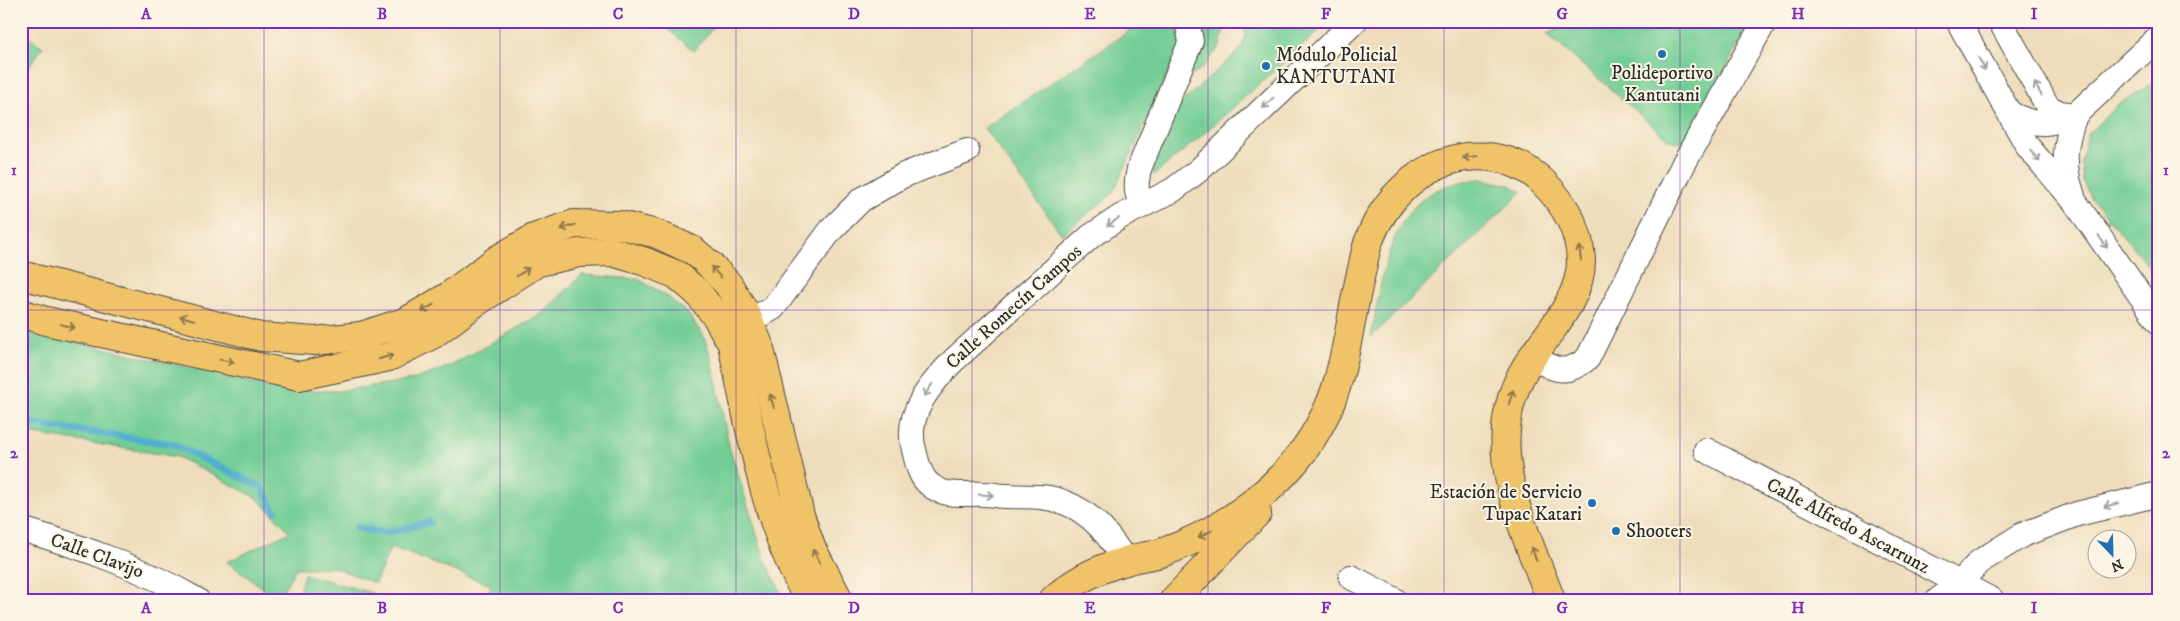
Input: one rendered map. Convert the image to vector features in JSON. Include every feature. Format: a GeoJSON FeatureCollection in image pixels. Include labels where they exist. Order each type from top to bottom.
{"type":"FeatureCollection","features":[{"type":"Feature","properties":{"kind":"main road"},"geometry":{"type":"LineString","coordinates":[[1053,600],[1063,590],[1096,571],[1126,561],[1160,553],[1195,539],[1230,521],[1272,486],[1289,469],[1306,447],[1322,421],[1332,398],[1340,375],[1354,302],[1369,239],[1379,218],[1394,198],[1410,182],[1427,170],[1446,161],[1485,156],[1518,164],[1534,174],[1557,198],[1570,218],[1578,240],[1581,262],[1576,287],[1562,314],[1522,371],[1510,396],[1505,427],[1505,459],[1510,489],[1551,600]]}},
{"type":"Feature","properties":{"kind":"main road"},"geometry":{"type":"LineString","coordinates":[[21,275],[261,337],[315,341],[361,336],[406,321],[449,296],[498,259],[534,238],[574,224],[620,225],[657,234],[694,252],[709,264],[728,284],[733,318],[732,344],[762,481],[784,552],[809,600]]}},
{"type":"Feature","properties":{"kind":"main road"},"geometry":{"type":"LineString","coordinates":[[21,313],[46,322],[300,376],[389,357],[432,335],[475,303],[538,262],[579,253],[612,252],[643,260],[677,275],[733,318],[759,345],[800,515],[811,547],[839,600]]}},
{"type":"Feature","properties":{"kind":"main road"},"geometry":{"type":"LineString","coordinates":[[1174,600],[1254,518],[1272,486]]}},
{"type":"Feature","properties":{"kind":"street"},"geometry":{"type":"LineString","coordinates":[[1142,206],[1137,197],[1136,184],[1139,169],[1191,41],[1187,21]]}},
{"type":"Feature","properties":{"kind":"street","name":"Calle Romecín Campos"},"geometry":{"type":"LineString","coordinates":[[1126,561],[1092,518],[1062,501],[1036,496],[945,493],[928,484],[921,473],[916,459],[911,427],[923,397],[935,380],[954,360],[1085,241],[1120,217],[1173,190],[1199,170],[1355,21]]}},
{"type":"Feature","properties":{"kind":"street"},"geometry":{"type":"LineString","coordinates":[[1532,356],[1552,368],[1565,370],[1576,368],[1588,358],[1684,163],[1765,21]]}},
{"type":"Feature","properties":{"kind":"street"},"geometry":{"type":"LineString","coordinates":[[1958,21],[2028,147],[2075,202],[2159,322]]}},
{"type":"Feature","properties":{"kind":"street"},"geometry":{"type":"LineString","coordinates":[[2000,21],[2048,106],[2060,112],[2074,115]]}},
{"type":"Feature","properties":{"kind":"street"},"geometry":{"type":"LineString","coordinates":[[2011,114],[2026,122],[2043,124],[2059,122],[2074,115],[2159,37]]}},
{"type":"Feature","properties":{"kind":"street"},"geometry":{"type":"LineString","coordinates":[[2074,115],[2067,136],[2065,158],[2068,180],[2075,202]]}},
{"type":"Feature","properties":{"kind":"street"},"geometry":{"type":"LineString","coordinates":[[733,318],[759,316],[773,308],[831,230],[861,200],[904,175],[967,151]]}},
{"type":"Feature","properties":{"kind":"street","name":"Calle Alfredo Ascarrunz"},"geometry":{"type":"LineString","coordinates":[[1706,450],[1992,600]]}},
{"type":"Feature","properties":{"kind":"street"},"geometry":{"type":"LineString","coordinates":[[1938,600],[1959,584],[1979,562],[2022,535],[2077,514],[2159,494]]}},
{"type":"Feature","properties":{"kind":"street","name":"Calle Clavijo"},"geometry":{"type":"LineString","coordinates":[[21,529],[126,564],[172,585],[197,600]]}},
{"type":"Feature","properties":{"kind":"street"},"geometry":{"type":"LineString","coordinates":[[1351,577],[1395,600]]}},
{"type":"Feature","properties":{"kind":"green space"},"geometry":{"type":"Polygon","coordinates":[[[658,21],[718,21],[694,51],[658,21]]]}},
{"type":"Feature","properties":{"kind":"green space"},"geometry":{"type":"Polygon","coordinates":[[[1144,21],[1177,21],[1181,46],[1113,193],[1062,235],[984,128],[1144,21]]]}},
{"type":"Feature","properties":{"kind":"green space"},"geometry":{"type":"Polygon","coordinates":[[[1199,21],[1223,21],[1225,24],[1220,46],[1205,65],[1181,85],[1199,21]]]}},
{"type":"Feature","properties":{"kind":"green space"},"geometry":{"type":"Polygon","coordinates":[[[1240,21],[1330,21],[1200,137],[1154,175],[1153,163],[1179,105],[1241,49],[1246,35],[1240,21]]]}},
{"type":"Feature","properties":{"kind":"green space"},"geometry":{"type":"Polygon","coordinates":[[[1576,21],[1752,21],[1685,141],[1679,143],[1668,139],[1547,34],[1576,21]]]}},
{"type":"Feature","properties":{"kind":"green space"},"geometry":{"type":"Polygon","coordinates":[[[21,32],[43,47],[21,77],[21,32]]]}},
{"type":"Feature","properties":{"kind":"green space"},"geometry":{"type":"Polygon","coordinates":[[[2159,79],[2159,278],[2092,199],[2083,182],[2081,163],[2088,134],[2116,106],[2159,79]]]}},
{"type":"Feature","properties":{"kind":"green space"},"geometry":{"type":"Polygon","coordinates":[[[1481,179],[1510,185],[1522,192],[1371,337],[1388,257],[1397,233],[1409,213],[1427,196],[1450,185],[1481,179]]]}},
{"type":"Feature","properties":{"kind":"green space"},"geometry":{"type":"Polygon","coordinates":[[[582,275],[638,279],[668,297],[688,314],[703,335],[712,359],[729,446],[765,560],[785,600],[487,600],[491,585],[391,547],[375,583],[333,567],[296,568],[278,599],[227,562],[290,532],[257,498],[178,457],[21,432],[21,329],[285,390],[338,391],[413,380],[453,365],[543,313],[582,275]]]}},
{"type":"Feature","properties":{"kind":"green space"},"geometry":{"type":"Polygon","coordinates":[[[304,574],[375,594],[374,600],[297,600],[304,574]]]}},
{"type":"Feature","properties":{"kind":"waterway"},"geometry":{"type":"LineString","coordinates":[[21,422],[173,444],[261,487],[275,511]]}},
{"type":"Feature","properties":{"kind":"waterway"},"geometry":{"type":"LineString","coordinates":[[357,528],[386,533],[430,522]]}},
{"type":"Feature","properties":{"kind":"place","name":"Polideportivo Kantutani"},"geometry":{"type":"Point","coordinates":[1662,54]}},
{"type":"Feature","properties":{"kind":"place","name":"Módulo Policial KANTUTANI"},"geometry":{"type":"Point","coordinates":[1266,66]}},
{"type":"Feature","properties":{"kind":"place","name":"Estación de Servicio Tupac Katari"},"geometry":{"type":"Point","coordinates":[1592,503]}},
{"type":"Feature","properties":{"kind":"place","name":"Shooters"},"geometry":{"type":"Point","coordinates":[1616,531]}}]}
